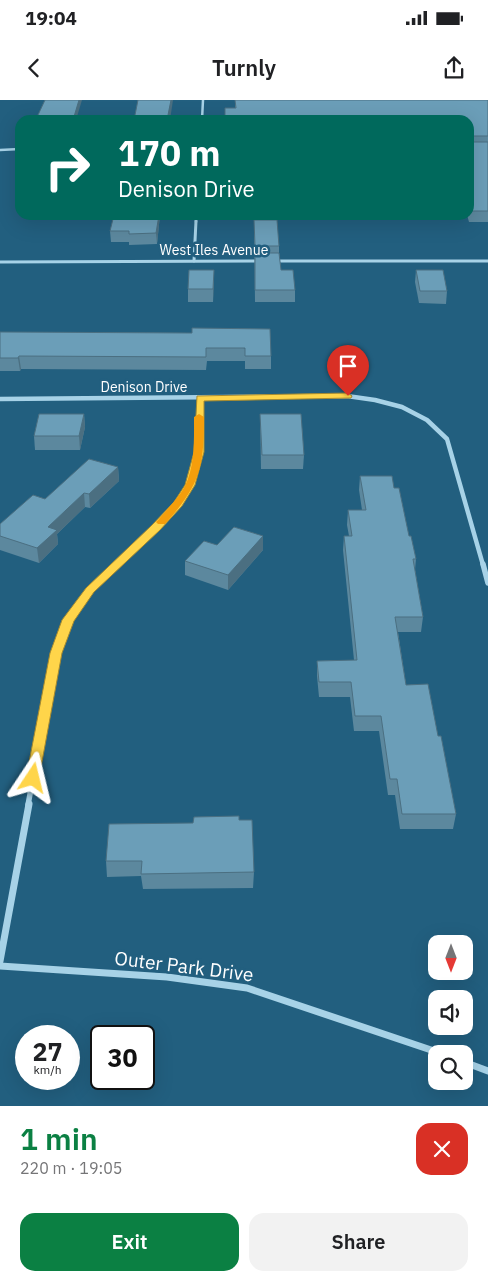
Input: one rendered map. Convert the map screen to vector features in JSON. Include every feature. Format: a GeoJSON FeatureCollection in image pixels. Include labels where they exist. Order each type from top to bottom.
{"type":"FeatureCollection","features":[{"type":"Feature","properties":{"kind":"street"},"geometry":{"type":"LineString","coordinates":[[202,115],[203,100]]}},
{"type":"Feature","properties":{"kind":"street"},"geometry":{"type":"LineString","coordinates":[[0,150],[15,150]]}},
{"type":"Feature","properties":{"kind":"street"},"geometry":{"type":"LineString","coordinates":[[194,261],[196,220]]}},
{"type":"Feature","properties":{"kind":"street","name":"West Iles Avenue"},"geometry":{"type":"LineString","coordinates":[[0,262],[488,261]]}},
{"type":"Feature","properties":{"kind":"street","name":"Denison Drive"},"geometry":{"type":"LineString","coordinates":[[0,399],[348,396],[375,399],[419,414],[439,429],[447,439],[488,583]]}},
{"type":"Feature","properties":{"kind":"street"},"geometry":{"type":"LineString","coordinates":[[0,961],[56,653],[68,620],[90,590],[156,528],[178,504],[190,485],[199,452],[200,398]]}},
{"type":"Feature","properties":{"kind":"street","name":"Outer Park Drive"},"geometry":{"type":"LineString","coordinates":[[0,966],[168,976],[247,988],[428,1049]]}},
{"type":"Feature","properties":{"kind":"street"},"geometry":{"type":"LineString","coordinates":[[473,1065],[488,1071]]}},
{"type":"Feature","properties":{"kind":"building"},"geometry":{"type":"Polygon","coordinates":[[[45,100],[79,100],[74,115],[38,115],[45,100]]]}},
{"type":"Feature","properties":{"kind":"building"},"geometry":{"type":"Polygon","coordinates":[[[138,100],[171,100],[168,115],[135,115],[138,100]]]}},
{"type":"Feature","properties":{"kind":"building"},"geometry":{"type":"Polygon","coordinates":[[[235,100],[488,100],[488,136],[474,136],[474,115],[225,115],[225,108],[236,108],[235,100]]]}},
{"type":"Feature","properties":{"kind":"building"},"geometry":{"type":"Polygon","coordinates":[[[474,142],[488,142],[488,211],[474,211],[474,142]]]}},
{"type":"Feature","properties":{"kind":"building"},"geometry":{"type":"Polygon","coordinates":[[[113,220],[158,220],[156,233],[129,234],[129,231],[110,231],[113,220]]]}},
{"type":"Feature","properties":{"kind":"building"},"geometry":{"type":"Polygon","coordinates":[[[254,220],[277,220],[279,246],[255,246],[254,220]]]}},
{"type":"Feature","properties":{"kind":"building"},"geometry":{"type":"Polygon","coordinates":[[[255,253],[279,253],[281,270],[293,270],[295,290],[255,290],[255,253]]]}},
{"type":"Feature","properties":{"kind":"building"},"geometry":{"type":"Polygon","coordinates":[[[189,270],[214,270],[213,289],[188,289],[189,270]]]}},
{"type":"Feature","properties":{"kind":"building"},"geometry":{"type":"Polygon","coordinates":[[[416,270],[443,270],[447,291],[420,291],[416,270]]]}},
{"type":"Feature","properties":{"kind":"building"},"geometry":{"type":"Polygon","coordinates":[[[192,328],[270,329],[271,356],[245,356],[245,348],[206,348],[206,357],[19,356],[18,358],[0,358],[0,332],[192,333],[192,328]]]}},
{"type":"Feature","properties":{"kind":"building"},"geometry":{"type":"Polygon","coordinates":[[[39,414],[84,414],[79,436],[34,436],[39,414]]]}},
{"type":"Feature","properties":{"kind":"building"},"geometry":{"type":"Polygon","coordinates":[[[260,414],[301,414],[304,455],[262,455],[260,414]]]}},
{"type":"Feature","properties":{"kind":"building"},"geometry":{"type":"Polygon","coordinates":[[[89,459],[118,467],[89,494],[84,493],[48,527],[57,530],[37,548],[0,536],[0,524],[33,495],[45,499],[89,459]]]}},
{"type":"Feature","properties":{"kind":"building"},"geometry":{"type":"Polygon","coordinates":[[[360,476],[392,476],[394,488],[399,488],[416,559],[413,559],[423,617],[395,617],[406,685],[428,684],[438,736],[441,736],[456,814],[402,814],[397,779],[390,779],[381,716],[355,716],[351,682],[319,682],[317,661],[357,660],[344,536],[352,536],[348,510],[366,510],[360,476]]]}},
{"type":"Feature","properties":{"kind":"building"},"geometry":{"type":"Polygon","coordinates":[[[234,527],[263,536],[228,575],[185,561],[204,541],[217,545],[234,527]]]}},
{"type":"Feature","properties":{"kind":"building"},"geometry":{"type":"Polygon","coordinates":[[[239,816],[239,820],[252,820],[254,872],[141,874],[142,861],[106,861],[109,824],[193,823],[194,817],[239,816]]]}},
{"type":"Feature","properties":{"kind":"slow traffic"},"geometry":{"type":"LineString","coordinates":[[161,522],[178,504],[190,485],[199,452],[199,417]]}},
{"type":"Feature","properties":{"kind":"route"},"geometry":{"type":"LineString","coordinates":[[33,778],[56,653],[68,620],[90,590],[156,528],[178,504],[190,485],[199,452],[200,398],[348,396]]}}]}
